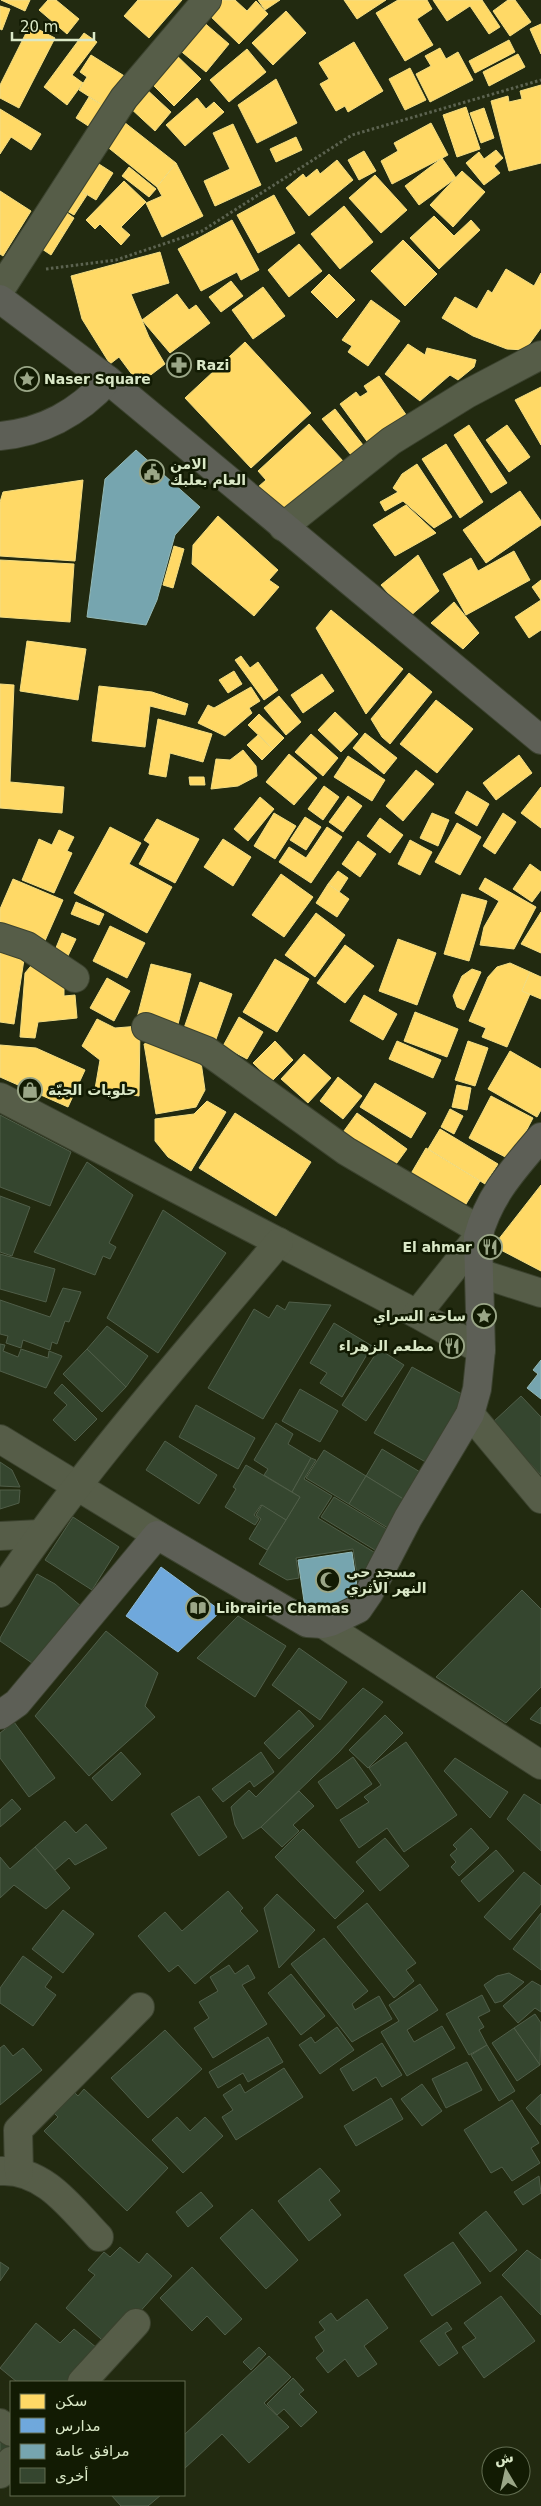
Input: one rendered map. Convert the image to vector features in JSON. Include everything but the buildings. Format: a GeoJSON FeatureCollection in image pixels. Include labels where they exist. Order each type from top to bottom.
{"type":"FeatureCollection","features":[{"type":"Feature","properties":{"kind":"main road"},"geometry":{"type":"LineString","coordinates":[[4,299],[108,380],[541,740]]}},
{"type":"Feature","properties":{"kind":"main road"},"geometry":{"type":"LineString","coordinates":[[0,436],[44,428],[92,398],[108,380]]}},
{"type":"Feature","properties":{"kind":"main road"},"geometry":{"type":"LineString","coordinates":[[0,1715],[17,1703],[157,1535],[307,1623],[323,1624],[358,1609],[369,1593],[408,1518],[470,1414],[477,1389],[481,1350],[479,1234],[498,1189],[541,1137]]}},
{"type":"Feature","properties":{"kind":"street"},"geometry":{"type":"LineString","coordinates":[[4,299],[124,98],[207,0]]}},
{"type":"Feature","properties":{"kind":"street"},"geometry":{"type":"LineString","coordinates":[[283,527],[391,441],[467,394],[541,355]]}},
{"type":"Feature","properties":{"kind":"street"},"geometry":{"type":"LineString","coordinates":[[0,937],[27,946],[75,978]]}},
{"type":"Feature","properties":{"kind":"street"},"geometry":{"type":"LineString","coordinates":[[146,1027],[206,1051],[346,1151],[479,1234],[417,1314]]}},
{"type":"Feature","properties":{"kind":"street"},"geometry":{"type":"LineString","coordinates":[[0,1097],[417,1314],[481,1350]]}},
{"type":"Feature","properties":{"kind":"street"},"geometry":{"type":"LineString","coordinates":[[0,1593],[40,1534],[78,1485],[278,1242]]}},
{"type":"Feature","properties":{"kind":"street"},"geometry":{"type":"LineString","coordinates":[[480,1273],[541,1293]]}},
{"type":"Feature","properties":{"kind":"street"},"geometry":{"type":"LineString","coordinates":[[470,1414],[541,1499]]}},
{"type":"Feature","properties":{"kind":"street"},"geometry":{"type":"LineString","coordinates":[[0,1439],[157,1535]]}},
{"type":"Feature","properties":{"kind":"street"},"geometry":{"type":"LineString","coordinates":[[0,1536],[40,1534]]}},
{"type":"Feature","properties":{"kind":"street"},"geometry":{"type":"LineString","coordinates":[[323,1624],[541,1766]]}},
{"type":"Feature","properties":{"kind":"street"},"geometry":{"type":"LineString","coordinates":[[99,2237],[46,2184],[10,2172],[18,2130],[140,2007]]}},
{"type":"Feature","properties":{"kind":"street"},"geometry":{"type":"LineString","coordinates":[[83,2381],[136,2324]]}},
{"type":"Feature","properties":{"kind":"street"},"geometry":{"type":"LineString","coordinates":[[0,2423],[10,2431]]}},
{"type":"Feature","properties":{"kind":"street"},"geometry":{"type":"LineString","coordinates":[[0,2474],[10,2462]]}},
{"type":"Feature","properties":{"kind":"path"},"geometry":{"type":"LineString","coordinates":[[4,299],[202,231],[352,135],[541,80]]}},
{"type":"Feature","properties":{"kind":"place","name":"Razi"},"geometry":{"type":"Point","coordinates":[179,365]}},
{"type":"Feature","properties":{"kind":"place","name":"Naser Square"},"geometry":{"type":"Point","coordinates":[27,379]}},
{"type":"Feature","properties":{"kind":"place","name":"الامن العام بعلبك"},"geometry":{"type":"Point","coordinates":[152,472]}},
{"type":"Feature","properties":{"kind":"place","name":"حلويات الجبّة"},"geometry":{"type":"Point","coordinates":[30,1090]}},
{"type":"Feature","properties":{"kind":"place","name":"El ahmar"},"geometry":{"type":"Point","coordinates":[490,1247]}},
{"type":"Feature","properties":{"kind":"place","name":"ساحة السراي"},"geometry":{"type":"Point","coordinates":[484,1316]}},
{"type":"Feature","properties":{"kind":"place","name":"مطعم الزهراء"},"geometry":{"type":"Point","coordinates":[452,1346]}},
{"type":"Feature","properties":{"kind":"place","name":"مسجد حي النهر الأثري"},"geometry":{"type":"Point","coordinates":[328,1580]}},
{"type":"Feature","properties":{"kind":"place","name":"Librairie Chamas"},"geometry":{"type":"Point","coordinates":[198,1608]}}]}
